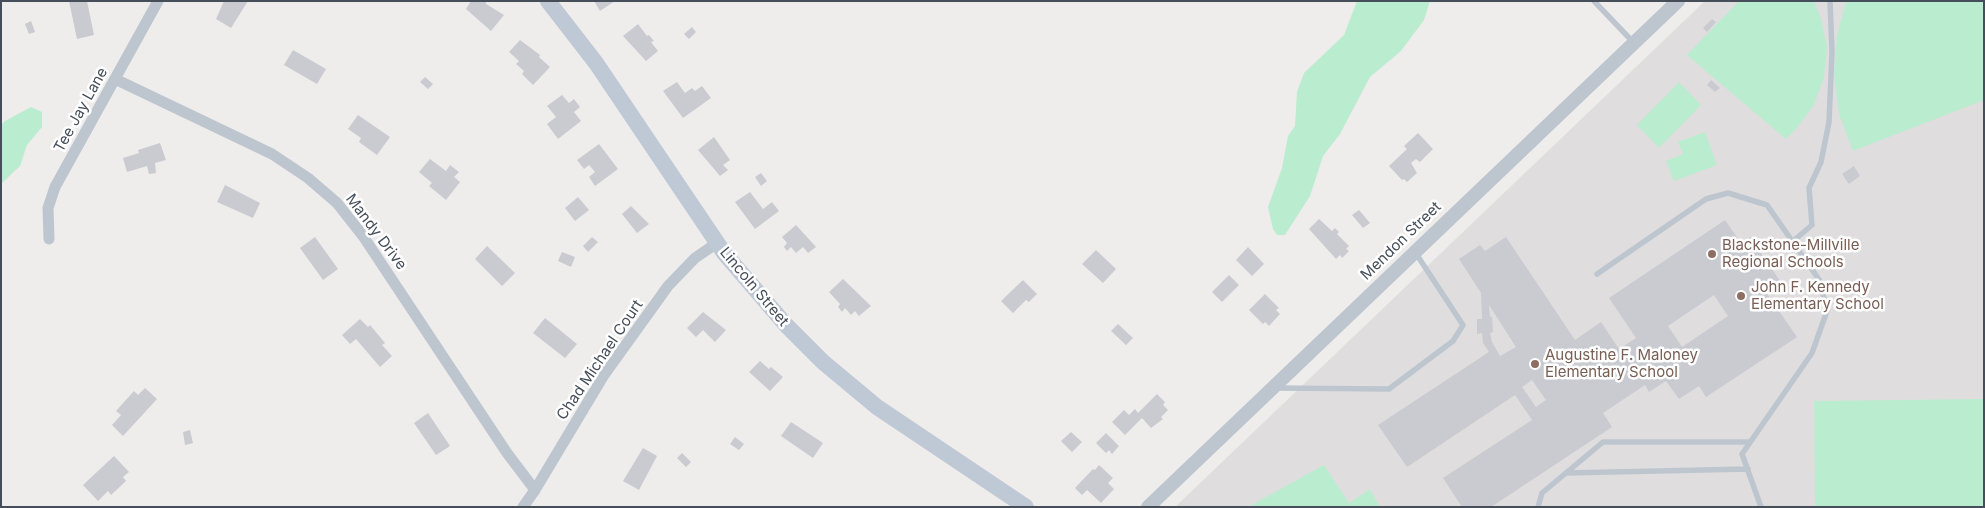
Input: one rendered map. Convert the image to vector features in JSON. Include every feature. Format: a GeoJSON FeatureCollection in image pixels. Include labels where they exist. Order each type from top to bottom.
{"type":"FeatureCollection","features":[{"type":"Feature","properties":{"kind":"main road","name":"Lincoln Street"},"geometry":{"type":"LineString","coordinates":[[548,1],[596,63],[716,243],[774,313],[840,377],[876,407],[1026,507]]}},
{"type":"Feature","properties":{"kind":"street","name":"Tee Jay Lane"},"geometry":{"type":"LineString","coordinates":[[49,238],[48,208],[55,187],[158,1]]}},
{"type":"Feature","properties":{"kind":"street","name":"Mendon Street"},"geometry":{"type":"LineString","coordinates":[[1148,507],[1270,388],[1678,1]]}},
{"type":"Feature","properties":{"kind":"street","name":"Mandy Drive"},"geometry":{"type":"LineString","coordinates":[[115,79],[272,154],[308,178],[337,203],[363,236],[502,446],[536,490]]}},
{"type":"Feature","properties":{"kind":"street","name":"Chad Michael Court"},"geometry":{"type":"LineString","coordinates":[[523,507],[536,490],[604,375],[668,286],[696,258],[716,243]]}},
{"type":"Feature","properties":{"kind":"lane"},"geometry":{"type":"LineString","coordinates":[[1594,1],[1634,43]]}},
{"type":"Feature","properties":{"kind":"lane"},"geometry":{"type":"LineString","coordinates":[[1792,242],[1812,226],[1809,188],[1821,162],[1829,122],[1832,52],[1830,1]]}},
{"type":"Feature","properties":{"kind":"lane"},"geometry":{"type":"LineString","coordinates":[[1597,274],[1706,199],[1728,193],[1766,205],[1820,281],[1827,311],[1812,353],[1742,454],[1761,507]]}},
{"type":"Feature","properties":{"kind":"lane"},"geometry":{"type":"LineString","coordinates":[[1270,388],[1389,389],[1453,341],[1463,325],[1414,251]]}},
{"type":"Feature","properties":{"kind":"lane"},"geometry":{"type":"LineString","coordinates":[[1538,507],[1542,493],[1603,442],[1750,442]]}},
{"type":"Feature","properties":{"kind":"lane"},"geometry":{"type":"LineString","coordinates":[[1566,473],[1748,470]]}},
{"type":"Feature","properties":{"kind":"shaded area","name":"Blackstone-Millville Regional Schools"},"geometry":{"type":"Polygon","coordinates":[[[1705,1],[1984,1],[1984,507],[1175,507],[1705,1]]]}},
{"type":"Feature","properties":{"kind":"green space"},"geometry":{"type":"Polygon","coordinates":[[[1357,1],[1430,1],[1424,20],[1401,51],[1370,77],[1340,134],[1323,156],[1310,196],[1285,235],[1277,235],[1273,229],[1268,207],[1282,168],[1288,136],[1295,126],[1297,92],[1304,73],[1344,35],[1357,1]]]}},
{"type":"Feature","properties":{"kind":"green space"},"geometry":{"type":"Polygon","coordinates":[[[1739,1],[1814,1],[1821,19],[1827,47],[1824,77],[1814,105],[1786,139],[1687,55],[1739,1]]]}},
{"type":"Feature","properties":{"kind":"green space"},"geometry":{"type":"Polygon","coordinates":[[[1846,1],[1984,1],[1984,100],[1853,151],[1839,114],[1834,75],[1837,36],[1846,1]]]}},
{"type":"Feature","properties":{"kind":"green space"},"geometry":{"type":"Polygon","coordinates":[[[1679,82],[1701,105],[1659,148],[1637,125],[1679,82]]]}},
{"type":"Feature","properties":{"kind":"green space"},"geometry":{"type":"Polygon","coordinates":[[[31,107],[42,112],[42,127],[27,145],[20,166],[1,184],[1,125],[31,107]]]}},
{"type":"Feature","properties":{"kind":"green space"},"geometry":{"type":"Polygon","coordinates":[[[1705,132],[1717,165],[1674,181],[1666,161],[1683,154],[1678,142],[1705,132]]]}},
{"type":"Feature","properties":{"kind":"green space"},"geometry":{"type":"Polygon","coordinates":[[[1984,399],[1984,507],[1815,507],[1814,401],[1984,399]]]}},
{"type":"Feature","properties":{"kind":"green space"},"geometry":{"type":"Polygon","coordinates":[[[1324,465],[1349,503],[1370,489],[1380,507],[1248,507],[1324,465]]]}},
{"type":"Feature","properties":{"kind":"building"},"geometry":{"type":"Polygon","coordinates":[[[69,1],[87,1],[94,35],[77,39],[69,1]]]}},
{"type":"Feature","properties":{"kind":"building"},"geometry":{"type":"Polygon","coordinates":[[[224,1],[248,1],[231,28],[216,19],[224,1]]]}},
{"type":"Feature","properties":{"kind":"building"},"geometry":{"type":"Polygon","coordinates":[[[471,1],[486,1],[486,4],[504,15],[491,31],[466,9],[471,1]]]}},
{"type":"Feature","properties":{"kind":"building"},"geometry":{"type":"Polygon","coordinates":[[[594,1],[615,1],[600,11],[594,1]]]}},
{"type":"Feature","properties":{"kind":"building"},"geometry":{"type":"Polygon","coordinates":[[[1712,19],[1716,22],[1707,32],[1703,28],[1712,19]]]}},
{"type":"Feature","properties":{"kind":"building"},"geometry":{"type":"Polygon","coordinates":[[[31,21],[35,32],[29,34],[25,24],[31,21]]]}},
{"type":"Feature","properties":{"kind":"building"},"geometry":{"type":"Polygon","coordinates":[[[638,24],[647,36],[649,35],[654,41],[651,42],[658,51],[646,61],[623,36],[638,24]]]}},
{"type":"Feature","properties":{"kind":"building"},"geometry":{"type":"Polygon","coordinates":[[[692,27],[696,32],[689,39],[684,34],[692,27]]]}},
{"type":"Feature","properties":{"kind":"building"},"geometry":{"type":"Polygon","coordinates":[[[520,40],[540,55],[539,57],[550,67],[533,85],[522,74],[524,71],[516,64],[519,61],[509,52],[520,40]]]}},
{"type":"Feature","properties":{"kind":"building"},"geometry":{"type":"Polygon","coordinates":[[[293,50],[326,69],[317,84],[284,65],[293,50]]]}},
{"type":"Feature","properties":{"kind":"building"},"geometry":{"type":"Polygon","coordinates":[[[425,77],[433,84],[428,89],[420,82],[425,77]]]}},
{"type":"Feature","properties":{"kind":"building"},"geometry":{"type":"Polygon","coordinates":[[[1711,80],[1720,88],[1715,92],[1707,85],[1711,80]]]}},
{"type":"Feature","properties":{"kind":"building"},"geometry":{"type":"Polygon","coordinates":[[[677,82],[685,93],[692,88],[695,91],[702,86],[711,98],[683,118],[663,91],[677,82]]]}},
{"type":"Feature","properties":{"kind":"building"},"geometry":{"type":"Polygon","coordinates":[[[562,95],[569,103],[574,99],[580,107],[574,112],[581,121],[558,139],[547,124],[556,117],[547,106],[562,95]]]}},
{"type":"Feature","properties":{"kind":"building"},"geometry":{"type":"Polygon","coordinates":[[[358,115],[390,137],[377,155],[359,142],[361,138],[348,129],[358,115]]]}},
{"type":"Feature","properties":{"kind":"building"},"geometry":{"type":"Polygon","coordinates":[[[1418,133],[1433,149],[1420,162],[1416,159],[1411,163],[1417,173],[1407,182],[1404,179],[1402,180],[1389,166],[1407,149],[1404,146],[1418,133]]]}},
{"type":"Feature","properties":{"kind":"building"},"geometry":{"type":"Polygon","coordinates":[[[714,137],[730,160],[723,165],[728,170],[720,176],[698,150],[714,137]]]}},
{"type":"Feature","properties":{"kind":"building"},"geometry":{"type":"Polygon","coordinates":[[[160,143],[166,160],[155,163],[156,173],[149,174],[147,166],[127,172],[123,158],[139,153],[138,150],[160,143]]]}},
{"type":"Feature","properties":{"kind":"building"},"geometry":{"type":"Polygon","coordinates":[[[599,144],[618,169],[595,186],[589,177],[595,172],[589,165],[584,169],[577,160],[599,144]]]}},
{"type":"Feature","properties":{"kind":"building"},"geometry":{"type":"Polygon","coordinates":[[[430,159],[446,171],[450,165],[459,172],[454,177],[460,182],[446,200],[429,186],[432,183],[419,172],[430,159]]]}},
{"type":"Feature","properties":{"kind":"building"},"geometry":{"type":"Polygon","coordinates":[[[1854,166],[1860,176],[1849,184],[1842,174],[1854,166]]]}},
{"type":"Feature","properties":{"kind":"building"},"geometry":{"type":"Polygon","coordinates":[[[761,173],[767,181],[761,186],[755,177],[761,173]]]}},
{"type":"Feature","properties":{"kind":"building"},"geometry":{"type":"Polygon","coordinates":[[[225,185],[260,203],[253,218],[217,202],[225,185]]]}},
{"type":"Feature","properties":{"kind":"building"},"geometry":{"type":"Polygon","coordinates":[[[750,192],[763,209],[772,202],[779,211],[755,229],[735,202],[750,192]]]}},
{"type":"Feature","properties":{"kind":"building"},"geometry":{"type":"Polygon","coordinates":[[[578,197],[589,210],[575,221],[565,208],[578,197]]]}},
{"type":"Feature","properties":{"kind":"building"},"geometry":{"type":"Polygon","coordinates":[[[631,206],[649,224],[637,233],[622,214],[631,206]]]}},
{"type":"Feature","properties":{"kind":"building"},"geometry":{"type":"Polygon","coordinates":[[[1359,210],[1370,223],[1363,228],[1352,215],[1359,210]]]}},
{"type":"Feature","properties":{"kind":"building"},"geometry":{"type":"Polygon","coordinates":[[[1319,219],[1332,231],[1335,228],[1339,232],[1337,234],[1349,246],[1346,249],[1349,251],[1342,258],[1340,255],[1336,259],[1309,229],[1319,219]]]}},
{"type":"Feature","properties":{"kind":"building"},"geometry":{"type":"Polygon","coordinates":[[[1725,220],[1741,243],[1750,237],[1780,281],[1765,291],[1797,337],[1706,397],[1699,386],[1679,399],[1666,381],[1649,392],[1645,385],[1603,413],[1612,427],[1491,507],[1462,507],[1443,478],[1532,420],[1515,395],[1407,467],[1378,425],[1489,352],[1483,343],[1482,333],[1477,334],[1477,319],[1482,319],[1481,293],[1459,259],[1480,245],[1485,251],[1506,237],[1575,340],[1601,322],[1619,349],[1636,338],[1609,298],[1725,220]],[[1714,295],[1668,326],[1682,347],[1728,316],[1714,295]],[[1489,305],[1490,317],[1492,317],[1493,332],[1490,333],[1492,342],[1500,356],[1516,347],[1489,305]],[[1532,380],[1522,387],[1536,407],[1546,400],[1532,380]]]}},
{"type":"Feature","properties":{"kind":"building"},"geometry":{"type":"Polygon","coordinates":[[[796,225],[816,247],[808,253],[803,247],[796,253],[791,247],[787,251],[784,247],[787,243],[782,237],[796,225]]]}},
{"type":"Feature","properties":{"kind":"building"},"geometry":{"type":"Polygon","coordinates":[[[315,237],[338,269],[323,280],[300,248],[315,237]]]}},
{"type":"Feature","properties":{"kind":"building"},"geometry":{"type":"Polygon","coordinates":[[[592,237],[598,242],[588,252],[583,246],[592,237]]]}},
{"type":"Feature","properties":{"kind":"building"},"geometry":{"type":"Polygon","coordinates":[[[487,246],[515,273],[502,286],[475,259],[487,246]]]}},
{"type":"Feature","properties":{"kind":"building"},"geometry":{"type":"Polygon","coordinates":[[[1248,247],[1264,264],[1252,276],[1236,260],[1248,247]]]}},
{"type":"Feature","properties":{"kind":"building"},"geometry":{"type":"Polygon","coordinates":[[[1096,250],[1116,269],[1103,283],[1082,264],[1096,250]]]}},
{"type":"Feature","properties":{"kind":"building"},"geometry":{"type":"Polygon","coordinates":[[[562,252],[575,257],[571,267],[558,261],[562,252]]]}},
{"type":"Feature","properties":{"kind":"building"},"geometry":{"type":"Polygon","coordinates":[[[1229,275],[1239,285],[1222,302],[1212,292],[1229,275]]]}},
{"type":"Feature","properties":{"kind":"building"},"geometry":{"type":"Polygon","coordinates":[[[843,279],[871,306],[859,316],[855,311],[851,315],[845,308],[842,312],[838,307],[840,304],[829,292],[843,279]]]}},
{"type":"Feature","properties":{"kind":"building"},"geometry":{"type":"Polygon","coordinates":[[[1023,280],[1037,294],[1029,302],[1026,300],[1013,313],[1001,301],[1023,280]]]}},
{"type":"Feature","properties":{"kind":"building"},"geometry":{"type":"Polygon","coordinates":[[[1265,294],[1279,308],[1276,310],[1280,314],[1269,326],[1265,322],[1263,324],[1249,310],[1265,294]]]}},
{"type":"Feature","properties":{"kind":"building"},"geometry":{"type":"Polygon","coordinates":[[[703,312],[726,330],[715,342],[703,330],[696,337],[687,328],[703,312]]]}},
{"type":"Feature","properties":{"kind":"building"},"geometry":{"type":"Polygon","coordinates":[[[545,318],[577,344],[565,358],[533,333],[545,318]]]}},
{"type":"Feature","properties":{"kind":"building"},"geometry":{"type":"Polygon","coordinates":[[[360,319],[368,327],[370,325],[385,343],[382,345],[392,356],[380,367],[356,339],[350,344],[342,335],[360,319]]]}},
{"type":"Feature","properties":{"kind":"building"},"geometry":{"type":"Polygon","coordinates":[[[1118,324],[1133,338],[1126,345],[1111,331],[1118,324]]]}},
{"type":"Feature","properties":{"kind":"building"},"geometry":{"type":"Polygon","coordinates":[[[760,361],[783,377],[770,391],[749,372],[760,361]]]}},
{"type":"Feature","properties":{"kind":"building"},"geometry":{"type":"Polygon","coordinates":[[[145,388],[157,399],[123,436],[112,425],[121,415],[116,411],[134,391],[138,395],[145,388]]]}},
{"type":"Feature","properties":{"kind":"building"},"geometry":{"type":"Polygon","coordinates":[[[1157,394],[1165,402],[1163,405],[1168,410],[1161,417],[1163,419],[1151,428],[1142,418],[1125,435],[1112,422],[1124,410],[1129,415],[1135,409],[1138,413],[1157,394]]]}},
{"type":"Feature","properties":{"kind":"building"},"geometry":{"type":"Polygon","coordinates":[[[428,413],[450,446],[436,455],[414,423],[428,413]]]}},
{"type":"Feature","properties":{"kind":"building"},"geometry":{"type":"Polygon","coordinates":[[[791,422],[823,443],[813,458],[781,436],[791,422]]]}},
{"type":"Feature","properties":{"kind":"building"},"geometry":{"type":"Polygon","coordinates":[[[190,430],[193,443],[185,445],[183,432],[190,430]]]}},
{"type":"Feature","properties":{"kind":"building"},"geometry":{"type":"Polygon","coordinates":[[[1071,432],[1082,442],[1072,452],[1061,441],[1071,432]]]}},
{"type":"Feature","properties":{"kind":"building"},"geometry":{"type":"Polygon","coordinates":[[[1106,433],[1119,446],[1112,454],[1109,450],[1106,453],[1096,443],[1106,433]]]}},
{"type":"Feature","properties":{"kind":"building"},"geometry":{"type":"Polygon","coordinates":[[[735,437],[744,444],[739,450],[730,444],[735,437]]]}},
{"type":"Feature","properties":{"kind":"building"},"geometry":{"type":"Polygon","coordinates":[[[643,448],[657,456],[639,490],[623,481],[643,448]]]}},
{"type":"Feature","properties":{"kind":"building"},"geometry":{"type":"Polygon","coordinates":[[[682,453],[691,462],[686,467],[677,458],[682,453]]]}},
{"type":"Feature","properties":{"kind":"building"},"geometry":{"type":"Polygon","coordinates":[[[114,456],[129,472],[123,477],[126,481],[111,495],[108,491],[98,501],[83,485],[114,456]]]}},
{"type":"Feature","properties":{"kind":"building"},"geometry":{"type":"Polygon","coordinates":[[[1099,465],[1113,478],[1108,483],[1114,489],[1101,503],[1087,490],[1082,495],[1075,488],[1099,465]]]}},
{"type":"Feature","properties":{"kind":"place","name":"Blackstone-Millville Regional Schools"},"geometry":{"type":"Point","coordinates":[1712,254]}},
{"type":"Feature","properties":{"kind":"place","name":"John F. Kennedy Elementary School"},"geometry":{"type":"Point","coordinates":[1741,296]}},
{"type":"Feature","properties":{"kind":"place","name":"Augustine F. Maloney Elementary School"},"geometry":{"type":"Point","coordinates":[1535,364]}}]}
